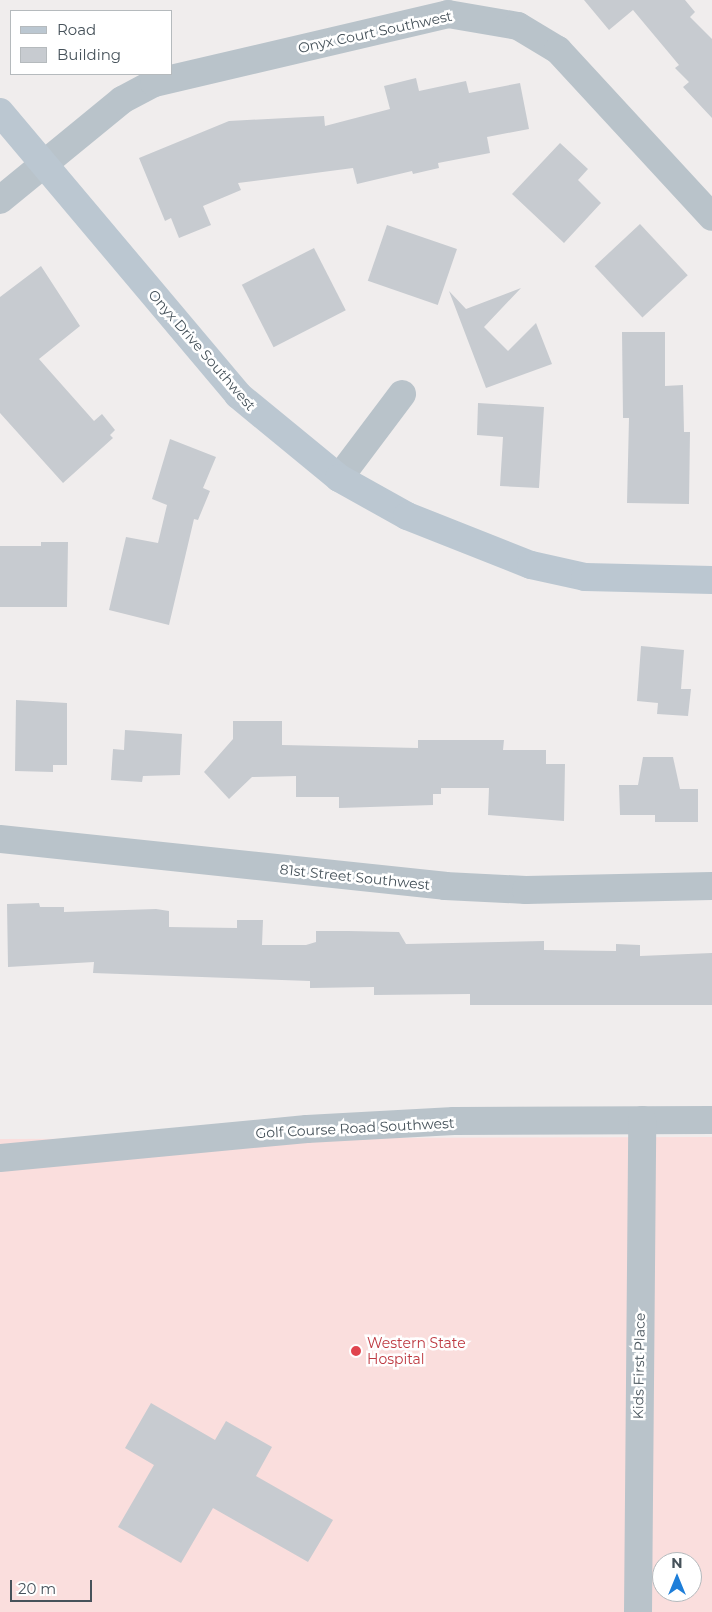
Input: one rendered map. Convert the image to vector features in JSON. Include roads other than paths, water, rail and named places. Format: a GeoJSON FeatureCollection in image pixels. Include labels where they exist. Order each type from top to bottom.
{"type":"FeatureCollection","features":[{"type":"Feature","properties":{"kind":"street","name":"Onyx Court Southwest"},"geometry":{"type":"LineString","coordinates":[[0,200],[122,100],[154,83],[448,14],[472,16],[518,26],[558,50],[712,217]]}},
{"type":"Feature","properties":{"kind":"street","name":"Onyx Drive Southwest"},"geometry":{"type":"LineString","coordinates":[[0,112],[238,395],[339,478],[407,516],[531,565],[585,577],[712,580]]}},
{"type":"Feature","properties":{"kind":"street"},"geometry":{"type":"LineString","coordinates":[[339,478],[402,394]]}},
{"type":"Feature","properties":{"kind":"street","name":"81st Street Southwest"},"geometry":{"type":"LineString","coordinates":[[0,840],[445,886],[526,890],[712,886]]}},
{"type":"Feature","properties":{"kind":"street","name":"Golf Course Road Southwest"},"geometry":{"type":"LineString","coordinates":[[0,1158],[307,1129],[642,1120],[712,1120]]}},
{"type":"Feature","properties":{"kind":"street","name":"Kids First Place"},"geometry":{"type":"LineString","coordinates":[[638,1612],[642,1120]]}},
{"type":"Feature","properties":{"kind":"place","name":"Western State Hospital"},"geometry":{"type":"Point","coordinates":[356,1351]}}]}
